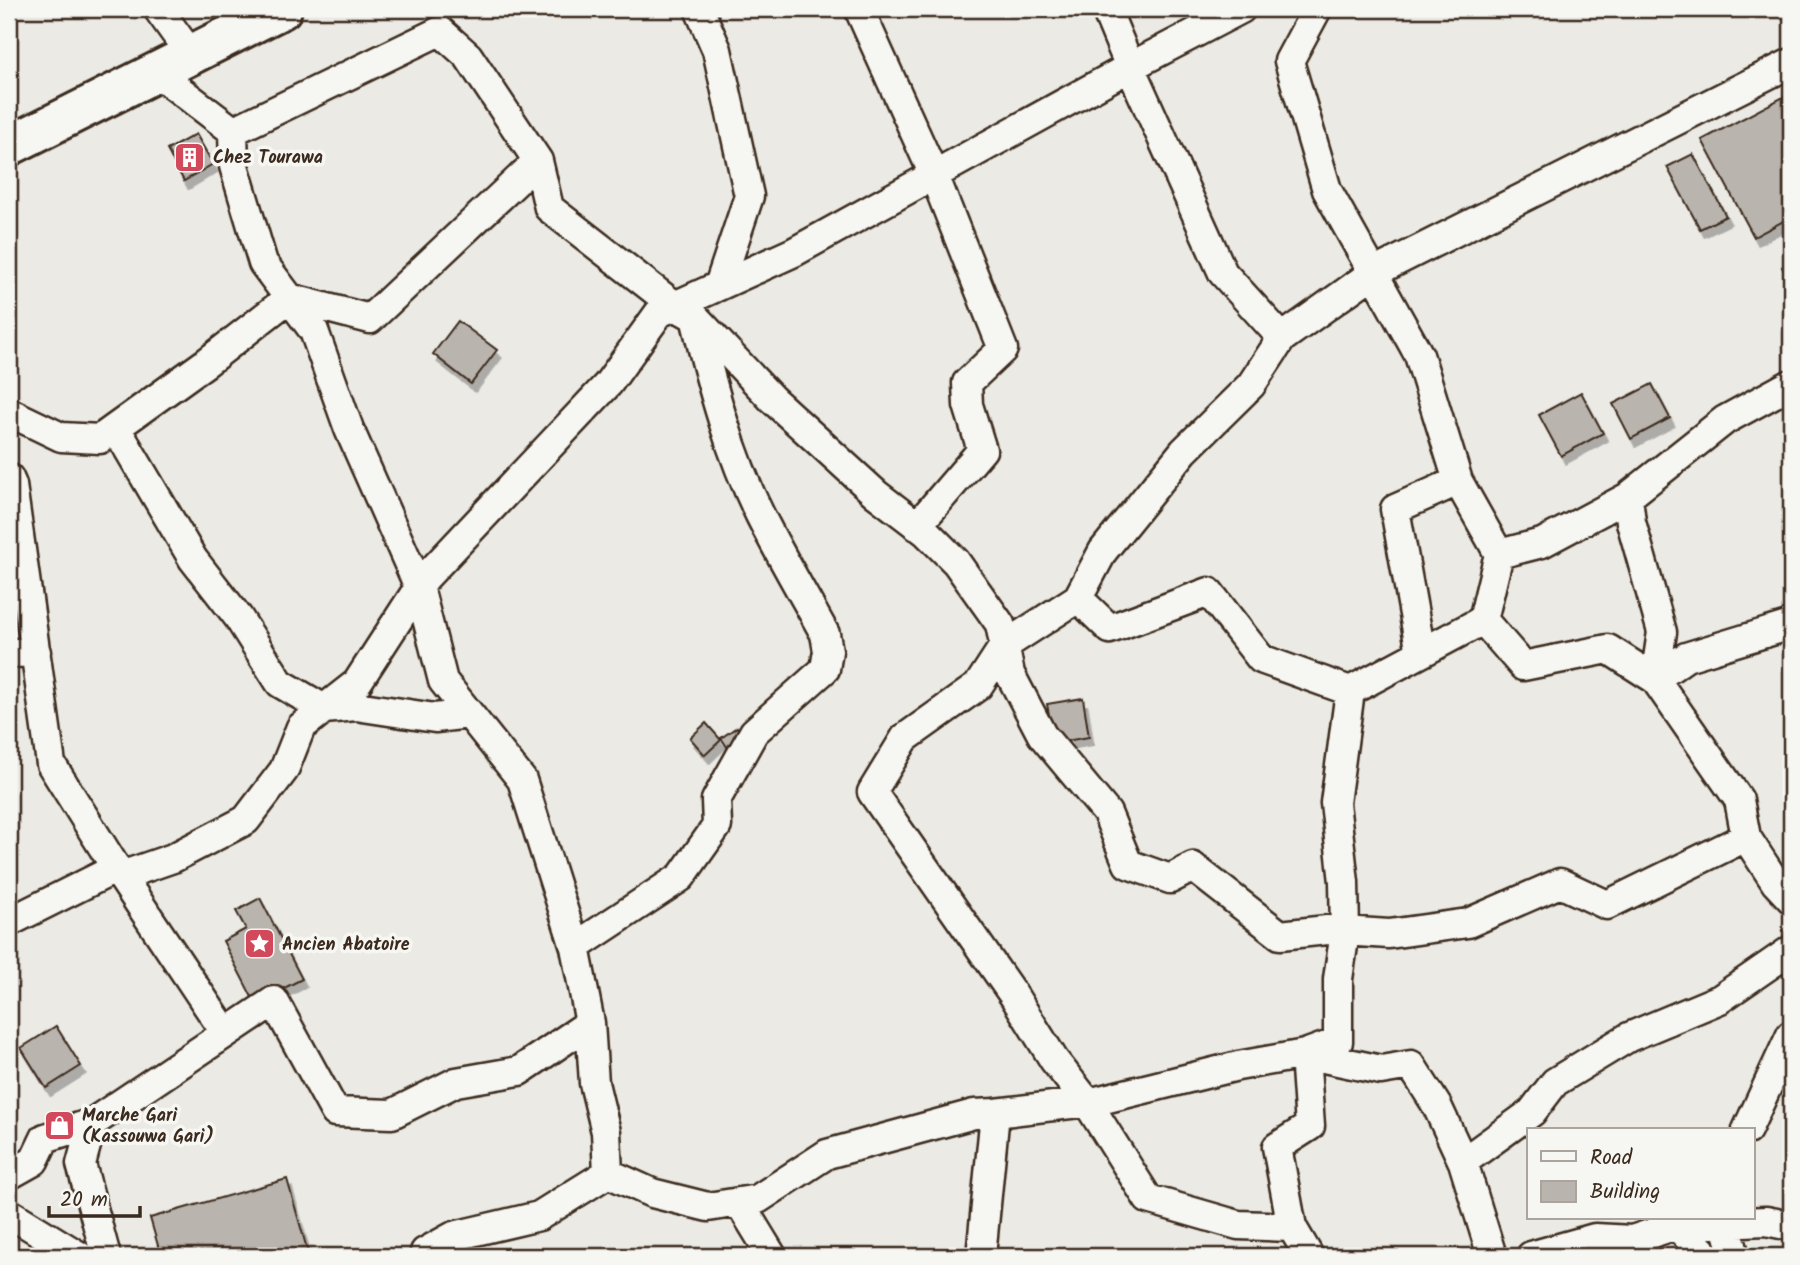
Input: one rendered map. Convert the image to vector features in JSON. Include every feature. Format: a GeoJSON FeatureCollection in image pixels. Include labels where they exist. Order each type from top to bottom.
{"type":"FeatureCollection","features":[{"type":"Feature","properties":{"kind":"main road"},"geometry":{"type":"LineString","coordinates":[[9,146],[282,9]]}},
{"type":"Feature","properties":{"kind":"street"},"geometry":{"type":"LineString","coordinates":[[158,9],[191,55]]}},
{"type":"Feature","properties":{"kind":"street"},"geometry":{"type":"LineString","coordinates":[[699,9],[717,50],[749,196],[719,286]]}},
{"type":"Feature","properties":{"kind":"street"},"geometry":{"type":"LineString","coordinates":[[859,9],[934,175],[1003,349],[967,383],[968,405],[982,450],[917,526]]}},
{"type":"Feature","properties":{"kind":"street"},"geometry":{"type":"LineString","coordinates":[[1106,9],[1223,273],[1282,338]]}},
{"type":"Feature","properties":{"kind":"street"},"geometry":{"type":"LineString","coordinates":[[9,922],[119,872],[173,858],[246,820],[284,770],[301,727],[357,683],[419,587],[608,384],[659,313],[685,311],[719,286],[794,253],[1130,67],[1241,9]]}},
{"type":"Feature","properties":{"kind":"street"},"geometry":{"type":"LineString","coordinates":[[1078,598],[1110,629],[1209,592],[1261,659],[1350,691],[1483,620],[1499,554],[1458,481],[1419,355],[1327,190],[1289,61],[1317,9]]}},
{"type":"Feature","properties":{"kind":"street"},"geometry":{"type":"LineString","coordinates":[[233,131],[440,31],[468,56],[538,161],[549,208],[685,311],[772,399],[876,494],[917,526],[956,562],[1000,624],[1010,674],[1042,735],[1107,813],[1128,864],[1170,879],[1192,867],[1280,935],[1327,930],[1389,934],[1468,923],[1559,883],[1607,905],[1746,837]]}},
{"type":"Feature","properties":{"kind":"street"},"geometry":{"type":"LineString","coordinates":[[1292,1227],[1238,1225],[1149,1199],[1087,1101],[1054,1060],[1014,996],[872,792],[905,738],[978,686],[1004,646],[1078,598],[1103,551],[1184,451],[1251,385],[1282,338],[1373,273],[1791,63]]}},
{"type":"Feature","properties":{"kind":"street"},"geometry":{"type":"LineString","coordinates":[[156,72],[233,131]]}},
{"type":"Feature","properties":{"kind":"street"},"geometry":{"type":"LineString","coordinates":[[233,131],[234,166],[263,263],[314,331],[349,429],[419,587],[443,681],[522,780],[575,947],[590,1023],[594,1083],[606,1132],[608,1173]]}},
{"type":"Feature","properties":{"kind":"street"},"geometry":{"type":"LineString","coordinates":[[289,298],[370,319],[538,161]]}},
{"type":"Feature","properties":{"kind":"street"},"geometry":{"type":"LineString","coordinates":[[9,412],[61,437],[100,439],[207,362],[289,298]]}},
{"type":"Feature","properties":{"kind":"street"},"geometry":{"type":"LineString","coordinates":[[575,947],[681,877],[717,826],[716,800],[754,732],[825,669],[828,650],[825,634],[760,514],[735,456],[685,311]]}},
{"type":"Feature","properties":{"kind":"street"},"geometry":{"type":"LineString","coordinates":[[1499,554],[1542,543],[1628,496],[1725,420],[1791,384]]}},
{"type":"Feature","properties":{"kind":"street"},"geometry":{"type":"LineString","coordinates":[[116,428],[193,559],[238,617],[280,683],[324,709],[356,705],[435,718],[469,714]]}},
{"type":"Feature","properties":{"kind":"street"},"geometry":{"type":"LineString","coordinates":[[9,478],[12,485],[22,653],[51,764],[225,1032]]}},
{"type":"Feature","properties":{"kind":"street"},"geometry":{"type":"LineString","coordinates":[[1421,653],[1395,509],[1458,481]]}},
{"type":"Feature","properties":{"kind":"street"},"geometry":{"type":"LineString","coordinates":[[1628,496],[1631,522],[1662,632],[1655,679]]}},
{"type":"Feature","properties":{"kind":"street"},"geometry":{"type":"LineString","coordinates":[[1483,620],[1523,666],[1608,649],[1655,679],[1739,800],[1746,837],[1776,883],[1791,899]]}},
{"type":"Feature","properties":{"kind":"street"},"geometry":{"type":"LineString","coordinates":[[1655,679],[1686,657],[1791,625]]}},
{"type":"Feature","properties":{"kind":"street"},"geometry":{"type":"LineString","coordinates":[[608,1173],[652,1193],[708,1207],[758,1199],[827,1154],[974,1114],[1087,1101],[1238,1066],[1305,1054],[1338,1042],[1338,979],[1345,932],[1344,881],[1335,803],[1350,691]]}},
{"type":"Feature","properties":{"kind":"street"},"geometry":{"type":"LineString","coordinates":[[1463,1162],[1532,1112],[1555,1083],[1629,1037],[1720,999],[1791,950]]}},
{"type":"Feature","properties":{"kind":"street"},"geometry":{"type":"LineString","coordinates":[[9,1175],[34,1161],[45,1138],[92,1123],[274,1001],[335,1112],[392,1114],[456,1082],[519,1070],[590,1023]]}},
{"type":"Feature","properties":{"kind":"street"},"geometry":{"type":"LineString","coordinates":[[1748,1128],[1791,1035]]}},
{"type":"Feature","properties":{"kind":"street"},"geometry":{"type":"LineString","coordinates":[[1305,1054],[1381,1070],[1412,1065],[1437,1105],[1463,1162],[1492,1256]]}},
{"type":"Feature","properties":{"kind":"street"},"geometry":{"type":"LineString","coordinates":[[1305,1054],[1310,1126],[1277,1147],[1292,1227],[1310,1256]]}},
{"type":"Feature","properties":{"kind":"street"},"geometry":{"type":"LineString","coordinates":[[981,1256],[995,1113]]}},
{"type":"Feature","properties":{"kind":"street"},"geometry":{"type":"LineString","coordinates":[[92,1123],[81,1164],[106,1256]]}},
{"type":"Feature","properties":{"kind":"street"},"geometry":{"type":"LineString","coordinates":[[427,1256],[425,1252],[454,1236],[539,1216],[608,1173]]}},
{"type":"Feature","properties":{"kind":"street"},"geometry":{"type":"LineString","coordinates":[[739,1202],[772,1256]]}},
{"type":"Feature","properties":{"kind":"street"},"geometry":{"type":"LineString","coordinates":[[9,1213],[79,1256]]}},
{"type":"Feature","properties":{"kind":"street"},"geometry":{"type":"LineString","coordinates":[[1725,1220],[1735,1256]]}},
{"type":"Feature","properties":{"kind":"street"},"geometry":{"type":"LineString","coordinates":[[1531,1256],[1595,1238],[1632,1240],[1676,1225],[1725,1220],[1766,1221],[1791,1226]]}},
{"type":"Feature","properties":{"kind":"street"},"geometry":{"type":"LineString","coordinates":[[1676,1225],[1707,1256]]}},
{"type":"Feature","properties":{"kind":"building"},"geometry":{"type":"Polygon","coordinates":[[[1791,93],[1791,217],[1754,237],[1702,140],[1791,93]]]}},
{"type":"Feature","properties":{"kind":"building","name":"Chez Tourawa"},"geometry":{"type":"Polygon","coordinates":[[[196,134],[213,164],[184,181],[167,150],[196,134]]]}},
{"type":"Feature","properties":{"kind":"building"},"geometry":{"type":"Polygon","coordinates":[[[1693,154],[1726,216],[1700,229],[1667,167],[1693,154]]]}},
{"type":"Feature","properties":{"kind":"building"},"geometry":{"type":"Polygon","coordinates":[[[1791,262],[1791,285],[1782,267],[1791,262]]]}},
{"type":"Feature","properties":{"kind":"building"},"geometry":{"type":"Polygon","coordinates":[[[458,321],[497,350],[471,384],[433,354],[458,321]]]}},
{"type":"Feature","properties":{"kind":"building"},"geometry":{"type":"Polygon","coordinates":[[[1652,384],[1670,418],[1631,439],[1613,404],[1652,384]]]}},
{"type":"Feature","properties":{"kind":"building"},"geometry":{"type":"Polygon","coordinates":[[[1581,392],[1603,433],[1561,456],[1539,415],[1581,392]]]}},
{"type":"Feature","properties":{"kind":"building"},"geometry":{"type":"Polygon","coordinates":[[[1083,698],[1089,737],[1054,743],[1047,704],[1083,698]]]}},
{"type":"Feature","properties":{"kind":"building"},"geometry":{"type":"Polygon","coordinates":[[[706,723],[721,740],[705,755],[690,738],[706,723]]]}},
{"type":"Feature","properties":{"kind":"building"},"geometry":{"type":"Polygon","coordinates":[[[737,727],[746,741],[730,751],[721,738],[737,727]]]}},
{"type":"Feature","properties":{"kind":"building"},"geometry":{"type":"Polygon","coordinates":[[[260,898],[302,979],[255,1003],[223,941],[246,929],[236,911],[260,898]]]}},
{"type":"Feature","properties":{"kind":"building"},"geometry":{"type":"Polygon","coordinates":[[[56,1026],[81,1066],[46,1088],[21,1048],[56,1026]]]}},
{"type":"Feature","properties":{"kind":"building"},"geometry":{"type":"Polygon","coordinates":[[[287,1179],[309,1256],[161,1256],[150,1218],[287,1179]]]}},
{"type":"Feature","properties":{"kind":"place","name":"Chez Tourawa"},"geometry":{"type":"Point","coordinates":[190,157]}},
{"type":"Feature","properties":{"kind":"place","name":"Ancien Abatoire"},"geometry":{"type":"Point","coordinates":[259,944]}},
{"type":"Feature","properties":{"kind":"place","name":"Marche Gari (Kassouwa Gari)"},"geometry":{"type":"Point","coordinates":[59,1125]}}]}
